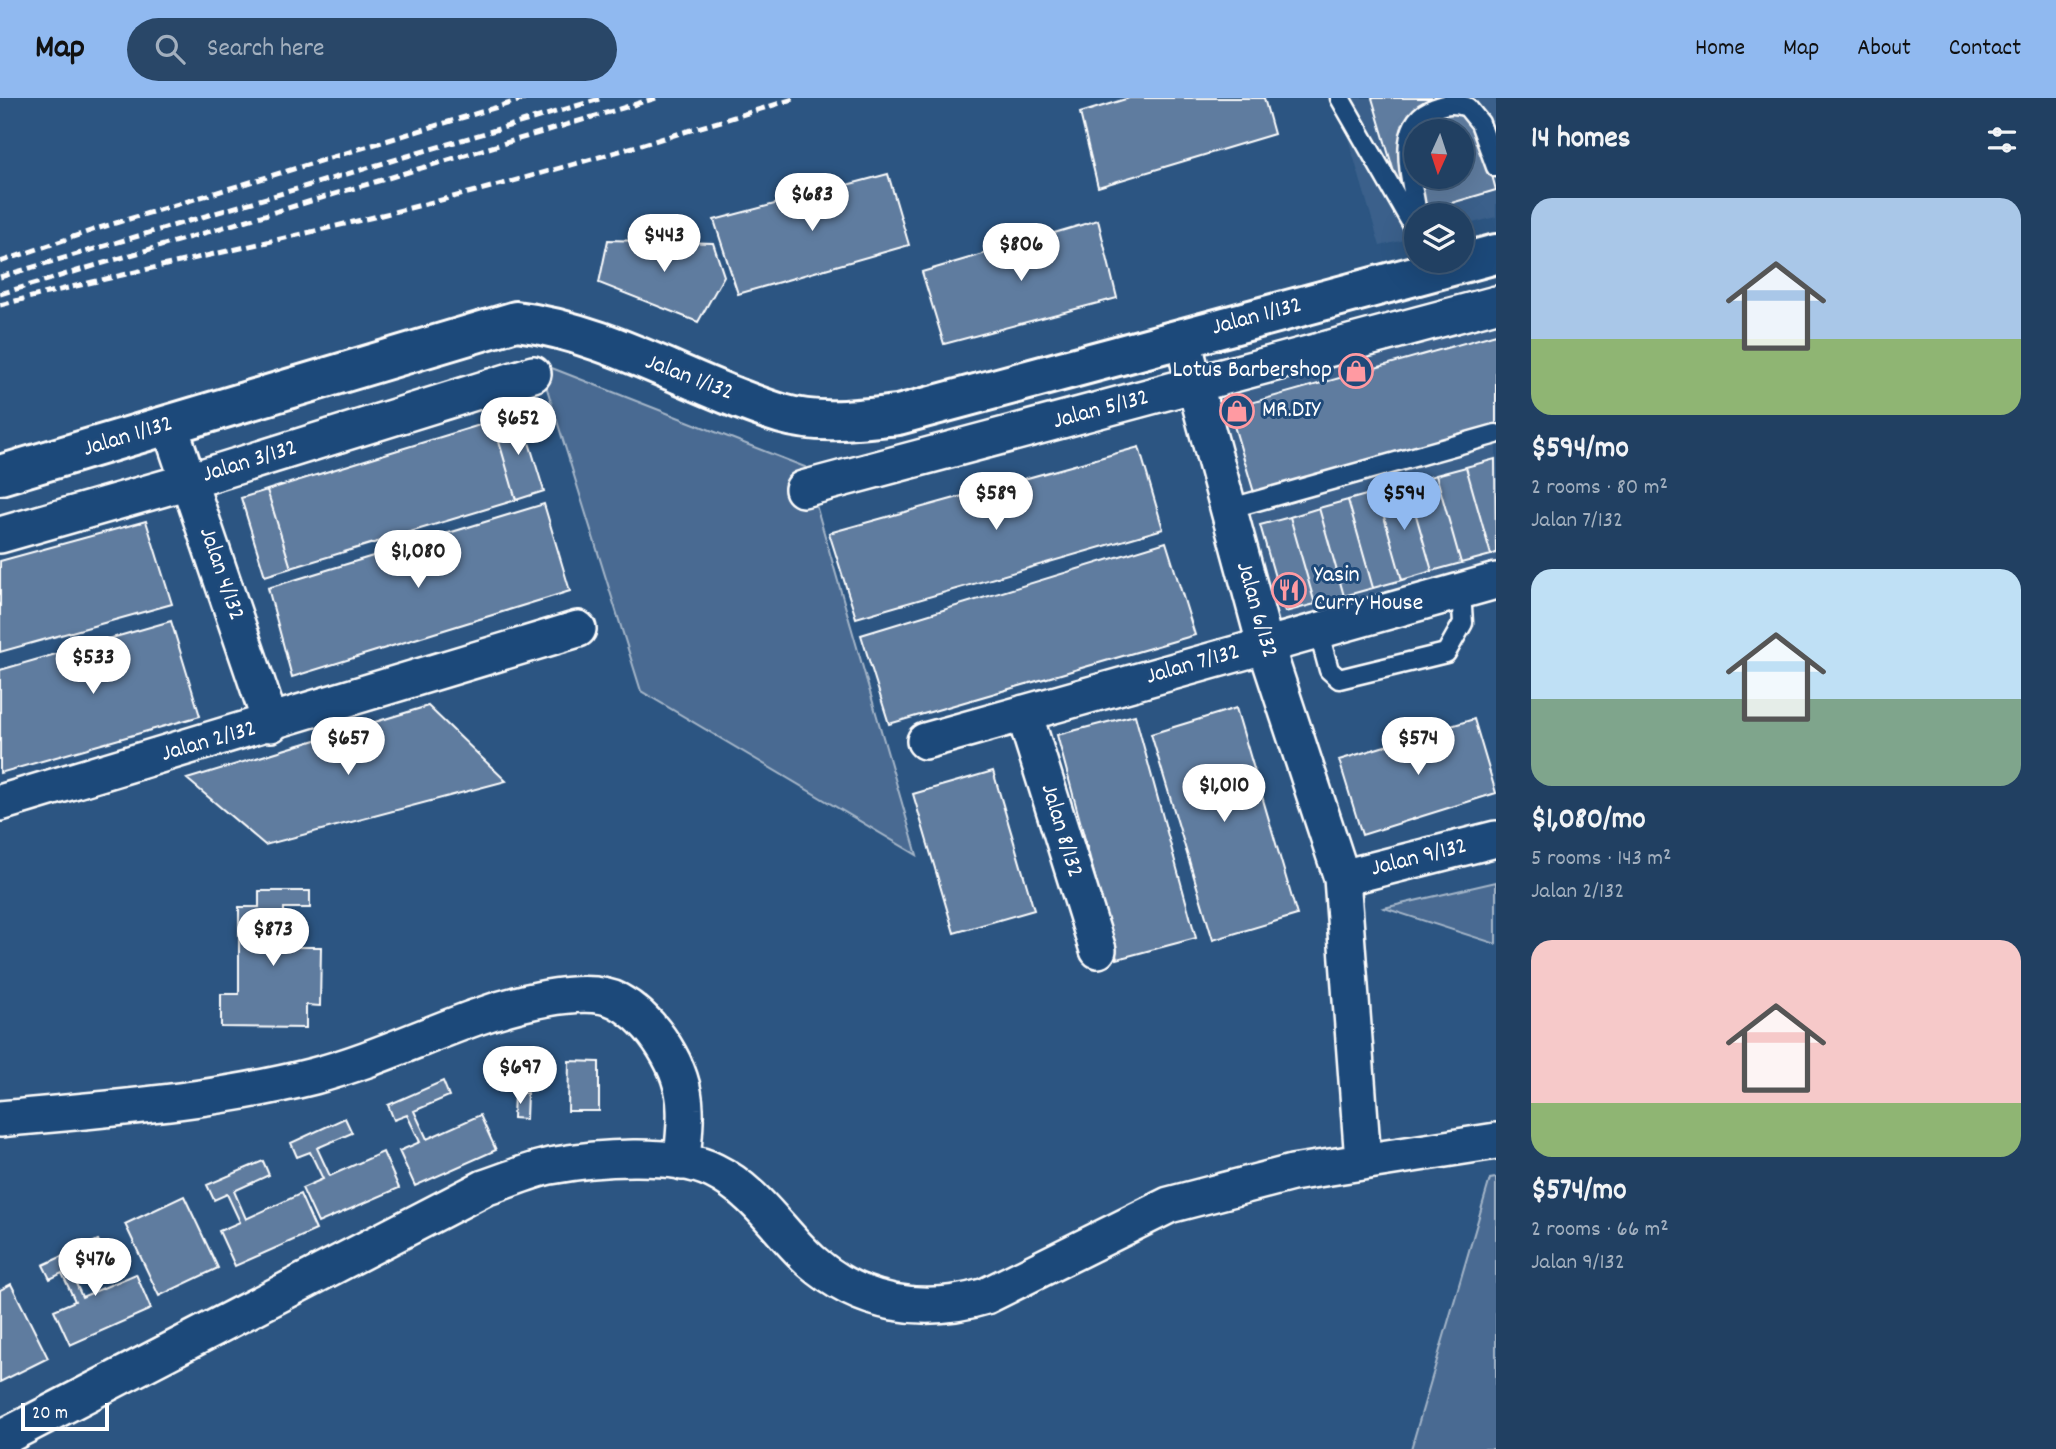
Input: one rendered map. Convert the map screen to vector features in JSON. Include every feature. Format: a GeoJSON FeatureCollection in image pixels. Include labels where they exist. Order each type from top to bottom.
{"type":"FeatureCollection","features":[{"type":"Feature","properties":{"kind":"street","name":"Jalan 1/132"},"geometry":{"type":"LineString","coordinates":[[1474,258],[1496,254]]}},
{"type":"Feature","properties":{"kind":"street","name":"Jalan 1/132"},"geometry":{"type":"LineString","coordinates":[[0,475],[516,321],[569,331],[784,415],[838,421],[898,415],[1385,283],[1410,273]]}},
{"type":"Feature","properties":{"kind":"street","name":"Jalan 5/132"},"geometry":{"type":"LineString","coordinates":[[803,489],[1496,304]]}},
{"type":"Feature","properties":{"kind":"street","name":"Jalan 6/132"},"geometry":{"type":"LineString","coordinates":[[1182,337],[1265,644],[1342,878],[1363,1161]]}},
{"type":"Feature","properties":{"kind":"street","name":"Jalan 3/132"},"geometry":{"type":"LineString","coordinates":[[0,535],[189,481],[533,374]]}},
{"type":"Feature","properties":{"kind":"street","name":"Jalan 4/132"},"geometry":{"type":"LineString","coordinates":[[169,424],[271,724]]}},
{"type":"Feature","properties":{"kind":"street","name":"Jalan 7/132"},"geometry":{"type":"LineString","coordinates":[[925,741],[1496,581]]}},
{"type":"Feature","properties":{"kind":"street","name":"Jalan 2/132"},"geometry":{"type":"LineString","coordinates":[[0,803],[271,724],[578,629]]}},
{"type":"Feature","properties":{"kind":"street","name":"Jalan 8/132"},"geometry":{"type":"LineString","coordinates":[[1024,713],[1098,950]]}},
{"type":"Feature","properties":{"kind":"street","name":"Jalan 9/132"},"geometry":{"type":"LineString","coordinates":[[1342,878],[1496,839]]}},
{"type":"Feature","properties":{"kind":"street"},"geometry":{"type":"LineString","coordinates":[[0,1119],[250,1091],[317,1075],[502,1008],[571,994],[616,1000],[653,1028],[672,1062],[685,1107],[682,1162]]}},
{"type":"Feature","properties":{"kind":"street"},"geometry":{"type":"LineString","coordinates":[[0,1439],[484,1188],[550,1166],[632,1158],[682,1162],[714,1170],[768,1211],[812,1262],[862,1296],[921,1308],[957,1305],[986,1296],[1169,1205],[1292,1173],[1496,1141]]}},
{"type":"Feature","properties":{"kind":"lane"},"geometry":{"type":"LineString","coordinates":[[1340,98],[1404,210]]}},
{"type":"Feature","properties":{"kind":"lane"},"geometry":{"type":"LineString","coordinates":[[1416,203],[1408,134],[1419,114],[1446,104],[1467,107],[1480,123],[1496,167]]}},
{"type":"Feature","properties":{"kind":"lane"},"geometry":{"type":"LineString","coordinates":[[1228,509],[1496,434]]}},
{"type":"Feature","properties":{"kind":"lane"},"geometry":{"type":"LineString","coordinates":[[1318,630],[1329,670],[1339,679],[1446,653],[1463,623],[1461,592]]}},
{"type":"Feature","properties":{"kind":"shaded area"},"geometry":{"type":"Polygon","coordinates":[[[1336,98],[1496,98],[1496,217],[1474,223],[1474,203],[1404,203],[1404,240],[1380,246],[1336,98]]]}},
{"type":"Feature","properties":{"kind":"shaded area"},"geometry":{"type":"Polygon","coordinates":[[[1496,317],[1496,572],[1271,635],[1205,393],[1496,317]]]}},
{"type":"Feature","properties":{"kind":"shaded area"},"geometry":{"type":"Polygon","coordinates":[[[539,363],[805,467],[917,855],[641,691],[539,363]]]}},
{"type":"Feature","properties":{"kind":"shaded area"},"geometry":{"type":"Polygon","coordinates":[[[1496,882],[1496,944],[1384,908],[1496,882]]]}},
{"type":"Feature","properties":{"kind":"shaded area"},"geometry":{"type":"Polygon","coordinates":[[[1496,1178],[1496,1449],[1411,1449],[1490,1179],[1496,1178]]]}},
{"type":"Feature","properties":{"kind":"building"},"geometry":{"type":"Polygon","coordinates":[[[1129,98],[1264,98],[1274,134],[1098,187],[1080,113],[1129,98]]]}},
{"type":"Feature","properties":{"kind":"building"},"geometry":{"type":"Polygon","coordinates":[[[1372,98],[1471,98],[1496,190],[1452,203],[1404,203],[1404,206],[1372,98]]]}},
{"type":"Feature","properties":{"kind":"building"},"geometry":{"type":"Polygon","coordinates":[[[888,174],[909,245],[738,294],[714,220],[888,174]]]}},
{"type":"Feature","properties":{"kind":"building"},"geometry":{"type":"Polygon","coordinates":[[[1098,220],[1117,298],[944,344],[922,272],[1098,220]]]}},
{"type":"Feature","properties":{"kind":"building"},"geometry":{"type":"Polygon","coordinates":[[[608,240],[713,243],[724,276],[698,322],[599,283],[608,240]]]}},
{"type":"Feature","properties":{"kind":"building"},"geometry":{"type":"Polygon","coordinates":[[[1496,334],[1496,429],[1255,496],[1229,409],[1496,334]]]}},
{"type":"Feature","properties":{"kind":"building"},"geometry":{"type":"Polygon","coordinates":[[[520,413],[544,491],[516,500],[493,421],[520,413]]]}},
{"type":"Feature","properties":{"kind":"building"},"geometry":{"type":"Polygon","coordinates":[[[493,421],[516,500],[291,568],[267,490],[493,421]]]}},
{"type":"Feature","properties":{"kind":"building"},"geometry":{"type":"Polygon","coordinates":[[[1139,447],[1163,529],[856,618],[829,533],[1139,447]]]}},
{"type":"Feature","properties":{"kind":"building"},"geometry":{"type":"Polygon","coordinates":[[[1495,459],[1496,553],[1491,555],[1466,467],[1495,459]]]}},
{"type":"Feature","properties":{"kind":"building"},"geometry":{"type":"Polygon","coordinates":[[[1466,467],[1491,555],[1461,563],[1436,475],[1466,467]]]}},
{"type":"Feature","properties":{"kind":"building"},"geometry":{"type":"Polygon","coordinates":[[[1436,475],[1461,563],[1432,571],[1407,484],[1436,475]]]}},
{"type":"Feature","properties":{"kind":"building"},"geometry":{"type":"Polygon","coordinates":[[[1407,484],[1432,571],[1402,580],[1377,492],[1407,484]]]}},
{"type":"Feature","properties":{"kind":"building"},"geometry":{"type":"Polygon","coordinates":[[[267,490],[291,568],[265,576],[241,498],[267,490]]]}},
{"type":"Feature","properties":{"kind":"building"},"geometry":{"type":"Polygon","coordinates":[[[1377,492],[1402,580],[1373,588],[1348,500],[1377,492]]]}},
{"type":"Feature","properties":{"kind":"building"},"geometry":{"type":"Polygon","coordinates":[[[1348,500],[1373,588],[1344,596],[1319,508],[1348,500]]]}},
{"type":"Feature","properties":{"kind":"building"},"geometry":{"type":"Polygon","coordinates":[[[544,504],[570,591],[292,677],[268,588],[544,504]]]}},
{"type":"Feature","properties":{"kind":"building"},"geometry":{"type":"Polygon","coordinates":[[[1319,508],[1344,596],[1315,604],[1290,517],[1319,508]]]}},
{"type":"Feature","properties":{"kind":"building"},"geometry":{"type":"Polygon","coordinates":[[[1290,517],[1315,604],[1285,612],[1260,525],[1290,517]]]}},
{"type":"Feature","properties":{"kind":"building"},"geometry":{"type":"Polygon","coordinates":[[[146,521],[172,604],[0,652],[0,561],[146,521]]]}},
{"type":"Feature","properties":{"kind":"building"},"geometry":{"type":"Polygon","coordinates":[[[1166,542],[1195,635],[889,724],[861,635],[1166,542]]]}},
{"type":"Feature","properties":{"kind":"building"},"geometry":{"type":"Polygon","coordinates":[[[171,621],[200,716],[0,773],[0,670],[171,621]]]}},
{"type":"Feature","properties":{"kind":"building"},"geometry":{"type":"Polygon","coordinates":[[[428,706],[506,781],[265,845],[187,779],[428,706]]]}},
{"type":"Feature","properties":{"kind":"building"},"geometry":{"type":"Polygon","coordinates":[[[1236,708],[1297,915],[1213,940],[1151,734],[1236,708]]]}},
{"type":"Feature","properties":{"kind":"building"},"geometry":{"type":"Polygon","coordinates":[[[1135,715],[1196,938],[1117,959],[1057,735],[1135,715]]]}},
{"type":"Feature","properties":{"kind":"building"},"geometry":{"type":"Polygon","coordinates":[[[1474,719],[1496,793],[1362,835],[1339,760],[1474,719]]]}},
{"type":"Feature","properties":{"kind":"building"},"geometry":{"type":"Polygon","coordinates":[[[993,771],[1034,910],[954,933],[913,794],[993,771]]]}},
{"type":"Feature","properties":{"kind":"building"},"geometry":{"type":"Polygon","coordinates":[[[259,891],[310,891],[310,908],[284,908],[284,947],[321,947],[320,1006],[306,1005],[306,1028],[221,1027],[221,994],[239,994],[239,907],[259,907],[259,891]]]}},
{"type":"Feature","properties":{"kind":"building"},"geometry":{"type":"Polygon","coordinates":[[[535,1053],[536,1088],[515,1088],[514,1054],[535,1053]]]}},
{"type":"Feature","properties":{"kind":"building"},"geometry":{"type":"Polygon","coordinates":[[[569,1061],[599,1062],[599,1111],[568,1111],[569,1061]]]}},
{"type":"Feature","properties":{"kind":"building"},"geometry":{"type":"Polygon","coordinates":[[[443,1081],[449,1096],[414,1111],[427,1139],[480,1115],[496,1150],[415,1186],[399,1151],[420,1142],[407,1115],[394,1120],[388,1105],[443,1081]]]}},
{"type":"Feature","properties":{"kind":"building"},"geometry":{"type":"Polygon","coordinates":[[[514,1093],[527,1093],[526,1119],[513,1118],[514,1093]]]}},
{"type":"Feature","properties":{"kind":"building"},"geometry":{"type":"Polygon","coordinates":[[[345,1118],[352,1133],[317,1148],[330,1176],[383,1152],[399,1188],[318,1223],[302,1188],[323,1179],[310,1152],[297,1157],[291,1143],[345,1118]]]}},
{"type":"Feature","properties":{"kind":"building"},"geometry":{"type":"Polygon","coordinates":[[[263,1161],[269,1175],[234,1191],[246,1219],[300,1194],[316,1230],[235,1266],[219,1231],[240,1222],[227,1194],[214,1200],[207,1185],[263,1161]]]}},
{"type":"Feature","properties":{"kind":"building"},"geometry":{"type":"Polygon","coordinates":[[[184,1196],[218,1268],[159,1296],[125,1224],[184,1196]]]}},
{"type":"Feature","properties":{"kind":"building"},"geometry":{"type":"Polygon","coordinates":[[[98,1240],[105,1254],[70,1270],[82,1297],[136,1274],[151,1309],[70,1345],[54,1310],[75,1301],[62,1273],[50,1279],[43,1265],[98,1240]]]}},
{"type":"Feature","properties":{"kind":"building"},"geometry":{"type":"Polygon","coordinates":[[[11,1284],[48,1358],[0,1382],[0,1290],[11,1284]]]}},
{"type":"Feature","properties":{"kind":"railway"},"geometry":{"type":"LineString","coordinates":[[0,262],[96,229],[527,98]]}},
{"type":"Feature","properties":{"kind":"railway"},"geometry":{"type":"LineString","coordinates":[[0,277],[603,98]]}},
{"type":"Feature","properties":{"kind":"railway"},"geometry":{"type":"LineString","coordinates":[[0,294],[656,98]]}},
{"type":"Feature","properties":{"kind":"railway"},"geometry":{"type":"LineString","coordinates":[[0,305],[475,191],[797,98]]}},
{"type":"Feature","properties":{"kind":"place","name":"Lotus Barbershop"},"geometry":{"type":"Point","coordinates":[1356,371]}},
{"type":"Feature","properties":{"kind":"place","name":"MR.DIY"},"geometry":{"type":"Point","coordinates":[1237,411]}},
{"type":"Feature","properties":{"kind":"place","name":"Yasin Curry House"},"geometry":{"type":"Point","coordinates":[1289,590]}}]}
